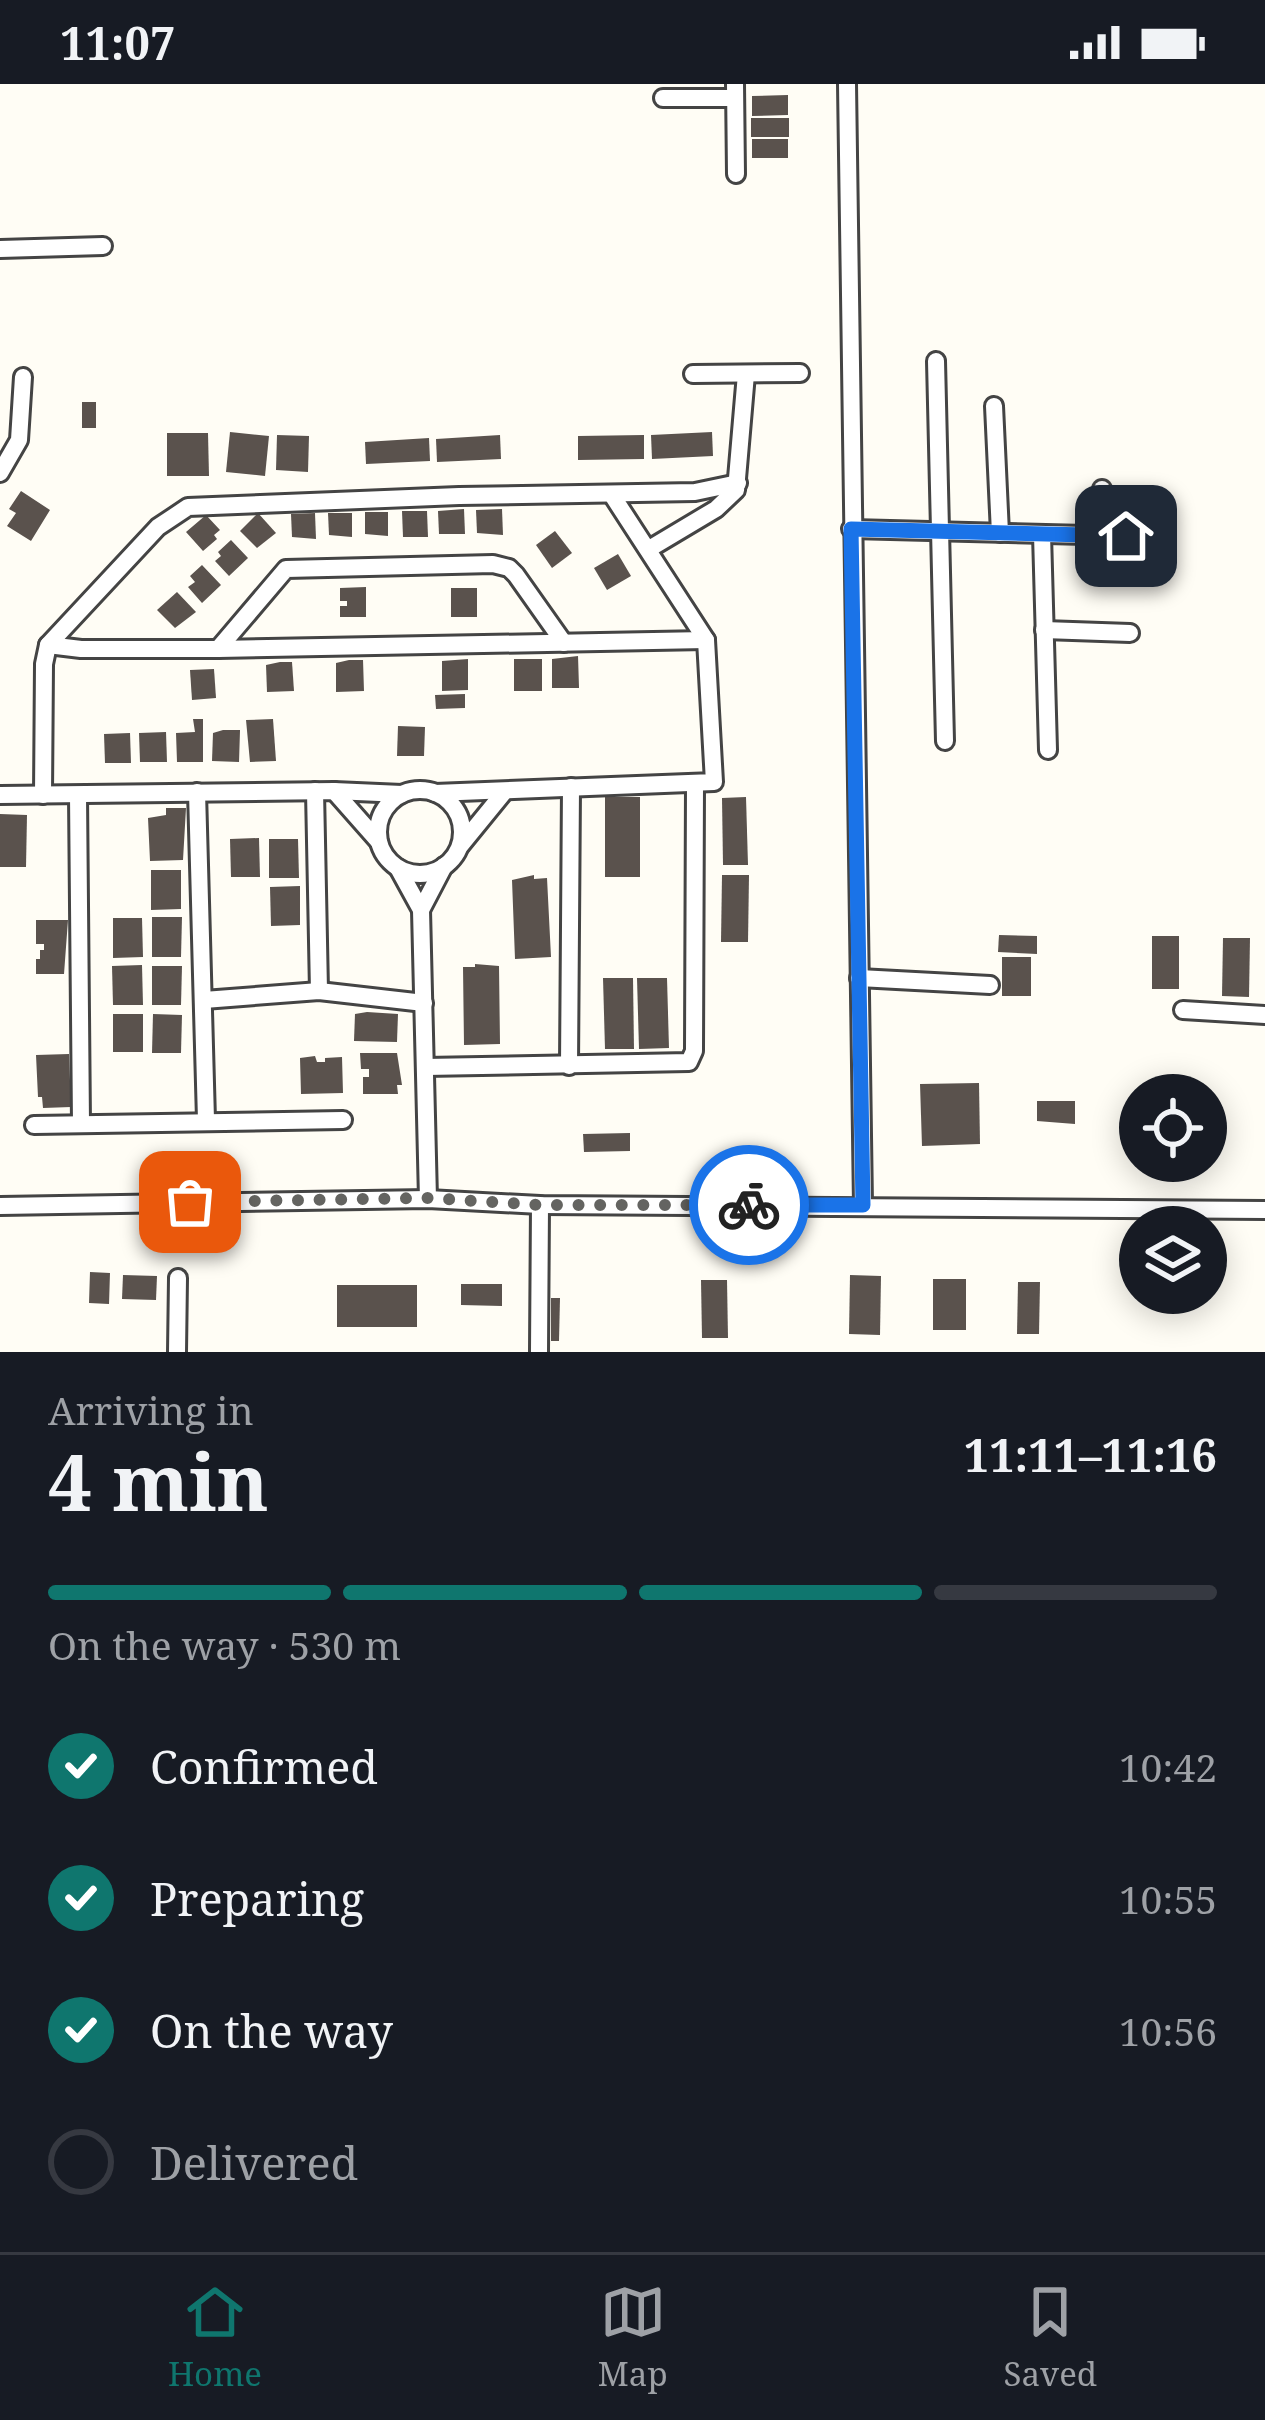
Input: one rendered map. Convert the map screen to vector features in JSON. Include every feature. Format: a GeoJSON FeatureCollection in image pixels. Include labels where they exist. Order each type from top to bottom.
{"type":"FeatureCollection","features":[{"type":"Feature","properties":{"kind":"street"},"geometry":{"type":"LineString","coordinates":[[847,84],[863,1205]]}},
{"type":"Feature","properties":{"kind":"street"},"geometry":{"type":"LineString","coordinates":[[664,98],[735,91],[736,174]]}},
{"type":"Feature","properties":{"kind":"street"},"geometry":{"type":"LineString","coordinates":[[0,249],[103,246]]}},
{"type":"Feature","properties":{"kind":"street"},"geometry":{"type":"LineString","coordinates":[[936,361],[945,741]]}},
{"type":"Feature","properties":{"kind":"street"},"geometry":{"type":"LineString","coordinates":[[693,374],[800,373]]}},
{"type":"Feature","properties":{"kind":"street"},"geometry":{"type":"LineString","coordinates":[[650,549],[725,502],[738,483],[746,374]]}},
{"type":"Feature","properties":{"kind":"street"},"geometry":{"type":"LineString","coordinates":[[0,472],[19,440],[23,377]]}},
{"type":"Feature","properties":{"kind":"street"},"geometry":{"type":"LineString","coordinates":[[994,406],[1000,533]]}},
{"type":"Feature","properties":{"kind":"street"},"geometry":{"type":"LineString","coordinates":[[43,795],[48,645],[158,527],[188,507],[695,492],[738,483]]}},
{"type":"Feature","properties":{"kind":"street"},"geometry":{"type":"LineString","coordinates":[[1102,489],[1102,536]]}},
{"type":"Feature","properties":{"kind":"street"},"geometry":{"type":"LineString","coordinates":[[0,795],[402,794],[714,782],[706,640],[612,495]]}},
{"type":"Feature","properties":{"kind":"street"},"geometry":{"type":"LineString","coordinates":[[851,529],[1126,536]]}},
{"type":"Feature","properties":{"kind":"street"},"geometry":{"type":"LineString","coordinates":[[1042,534],[1048,750]]}},
{"type":"Feature","properties":{"kind":"street"},"geometry":{"type":"LineString","coordinates":[[218,649],[286,569],[470,565],[509,568],[564,644]]}},
{"type":"Feature","properties":{"kind":"street"},"geometry":{"type":"LineString","coordinates":[[1044,630],[1130,633]]}},
{"type":"Feature","properties":{"kind":"street"},"geometry":{"type":"LineString","coordinates":[[48,645],[218,649],[706,640]]}},
{"type":"Feature","properties":{"kind":"street"},"geometry":{"type":"LineString","coordinates":[[425,1066],[689,1062],[694,1052],[695,786]]}},
{"type":"Feature","properties":{"kind":"street"},"geometry":{"type":"LineString","coordinates":[[569,1066],[571,788]]}},
{"type":"Feature","properties":{"kind":"street"},"geometry":{"type":"LineString","coordinates":[[421,910],[445,866],[506,790]]}},
{"type":"Feature","properties":{"kind":"street"},"geometry":{"type":"LineString","coordinates":[[197,791],[206,1120]]}},
{"type":"Feature","properties":{"kind":"street"},"geometry":{"type":"LineString","coordinates":[[324,791],[379,842],[421,910],[428,1198]]}},
{"type":"Feature","properties":{"kind":"street"},"geometry":{"type":"LineString","coordinates":[[319,991],[324,791]]}},
{"type":"Feature","properties":{"kind":"street"},"geometry":{"type":"LineString","coordinates":[[435,793],[458,816],[458,848]]}},
{"type":"Feature","properties":{"kind":"street"},"geometry":{"type":"LineString","coordinates":[[379,842],[382,814],[402,794]]}},
{"type":"Feature","properties":{"kind":"street"},"geometry":{"type":"LineString","coordinates":[[78,795],[81,1124]]}},
{"type":"Feature","properties":{"kind":"street"},"geometry":{"type":"LineString","coordinates":[[398,868],[422,874],[445,866]]}},
{"type":"Feature","properties":{"kind":"street"},"geometry":{"type":"LineString","coordinates":[[859,978],[990,985]]}},
{"type":"Feature","properties":{"kind":"street"},"geometry":{"type":"LineString","coordinates":[[205,1000],[319,991],[424,1004]]}},
{"type":"Feature","properties":{"kind":"street"},"geometry":{"type":"LineString","coordinates":[[1183,1010],[1265,1015]]}},
{"type":"Feature","properties":{"kind":"street"},"geometry":{"type":"LineString","coordinates":[[34,1125],[343,1120]]}},
{"type":"Feature","properties":{"kind":"street"},"geometry":{"type":"LineString","coordinates":[[0,1205],[428,1198],[540,1205],[1265,1210]]}},
{"type":"Feature","properties":{"kind":"street"},"geometry":{"type":"LineString","coordinates":[[539,1352],[540,1205]]}},
{"type":"Feature","properties":{"kind":"street"},"geometry":{"type":"LineString","coordinates":[[177,1352],[178,1278]]}},
{"type":"Feature","properties":{"kind":"building"},"geometry":{"type":"Polygon","coordinates":[[[788,95],[788,115],[752,116],[752,96],[788,95]]]}},
{"type":"Feature","properties":{"kind":"building"},"geometry":{"type":"Polygon","coordinates":[[[751,118],[789,118],[789,137],[751,137],[751,118]]]}},
{"type":"Feature","properties":{"kind":"building"},"geometry":{"type":"Polygon","coordinates":[[[752,139],[788,139],[788,158],[752,158],[752,139]]]}},
{"type":"Feature","properties":{"kind":"building"},"geometry":{"type":"Polygon","coordinates":[[[82,402],[96,402],[96,428],[82,428],[82,402]]]}},
{"type":"Feature","properties":{"kind":"building"},"geometry":{"type":"Polygon","coordinates":[[[230,432],[269,436],[265,476],[226,472],[230,432]]]}},
{"type":"Feature","properties":{"kind":"building"},"geometry":{"type":"Polygon","coordinates":[[[712,432],[713,456],[652,459],[651,435],[712,432]]]}},
{"type":"Feature","properties":{"kind":"building"},"geometry":{"type":"Polygon","coordinates":[[[167,433],[208,433],[209,476],[167,476],[167,433]]]}},
{"type":"Feature","properties":{"kind":"building"},"geometry":{"type":"Polygon","coordinates":[[[277,435],[309,436],[308,472],[276,470],[277,435]]]}},
{"type":"Feature","properties":{"kind":"building"},"geometry":{"type":"Polygon","coordinates":[[[500,435],[501,459],[437,462],[436,439],[500,435]]]}},
{"type":"Feature","properties":{"kind":"building"},"geometry":{"type":"Polygon","coordinates":[[[644,435],[644,459],[578,460],[578,436],[644,435]]]}},
{"type":"Feature","properties":{"kind":"building"},"geometry":{"type":"Polygon","coordinates":[[[429,438],[430,461],[366,464],[365,442],[429,438]]]}},
{"type":"Feature","properties":{"kind":"building"},"geometry":{"type":"Polygon","coordinates":[[[21,491],[50,510],[31,541],[7,526],[16,513],[9,509],[21,491]]]}},
{"type":"Feature","properties":{"kind":"building"},"geometry":{"type":"Polygon","coordinates":[[[464,509],[465,534],[439,534],[438,511],[464,509]]]}},
{"type":"Feature","properties":{"kind":"building"},"geometry":{"type":"Polygon","coordinates":[[[502,509],[503,535],[477,533],[476,510],[502,509]]]}},
{"type":"Feature","properties":{"kind":"building"},"geometry":{"type":"Polygon","coordinates":[[[402,511],[427,511],[428,537],[403,537],[402,511]]]}},
{"type":"Feature","properties":{"kind":"building"},"geometry":{"type":"Polygon","coordinates":[[[365,512],[388,512],[388,536],[365,534],[365,512]]]}},
{"type":"Feature","properties":{"kind":"building"},"geometry":{"type":"Polygon","coordinates":[[[258,513],[276,533],[257,548],[240,531],[258,513]]]}},
{"type":"Feature","properties":{"kind":"building"},"geometry":{"type":"Polygon","coordinates":[[[315,513],[316,539],[292,537],[291,514],[315,513]]]}},
{"type":"Feature","properties":{"kind":"building"},"geometry":{"type":"Polygon","coordinates":[[[328,513],[352,513],[352,537],[329,535],[328,513]]]}},
{"type":"Feature","properties":{"kind":"building"},"geometry":{"type":"Polygon","coordinates":[[[206,515],[220,530],[203,551],[186,532],[206,515]]]}},
{"type":"Feature","properties":{"kind":"building"},"geometry":{"type":"Polygon","coordinates":[[[555,531],[572,553],[552,568],[536,545],[555,531]]]}},
{"type":"Feature","properties":{"kind":"building"},"geometry":{"type":"Polygon","coordinates":[[[231,540],[248,558],[229,576],[215,561],[231,540]]]}},
{"type":"Feature","properties":{"kind":"building"},"geometry":{"type":"Polygon","coordinates":[[[618,554],[631,576],[607,590],[594,568],[618,554]]]}},
{"type":"Feature","properties":{"kind":"building"},"geometry":{"type":"Polygon","coordinates":[[[202,565],[221,585],[202,603],[188,587],[195,582],[190,576],[202,565]]]}},
{"type":"Feature","properties":{"kind":"building"},"geometry":{"type":"Polygon","coordinates":[[[366,587],[366,617],[340,617],[340,606],[347,606],[347,601],[340,601],[340,588],[366,587]]]}},
{"type":"Feature","properties":{"kind":"building"},"geometry":{"type":"Polygon","coordinates":[[[451,588],[477,588],[477,617],[451,617],[451,588]]]}},
{"type":"Feature","properties":{"kind":"building"},"geometry":{"type":"Polygon","coordinates":[[[177,592],[196,612],[175,628],[157,610],[177,592]]]}},
{"type":"Feature","properties":{"kind":"building"},"geometry":{"type":"Polygon","coordinates":[[[578,656],[579,688],[552,688],[552,659],[578,656]]]}},
{"type":"Feature","properties":{"kind":"building"},"geometry":{"type":"Polygon","coordinates":[[[468,659],[468,690],[442,691],[442,661],[468,659]]]}},
{"type":"Feature","properties":{"kind":"building"},"geometry":{"type":"Polygon","coordinates":[[[514,659],[542,659],[542,691],[514,691],[514,659]]]}},
{"type":"Feature","properties":{"kind":"building"},"geometry":{"type":"Polygon","coordinates":[[[363,660],[364,691],[336,692],[336,663],[363,660]]]}},
{"type":"Feature","properties":{"kind":"building"},"geometry":{"type":"Polygon","coordinates":[[[292,662],[294,691],[267,692],[266,665],[292,662]]]}},
{"type":"Feature","properties":{"kind":"building"},"geometry":{"type":"Polygon","coordinates":[[[214,669],[216,698],[192,700],[190,670],[214,669]]]}},
{"type":"Feature","properties":{"kind":"building"},"geometry":{"type":"Polygon","coordinates":[[[465,694],[465,708],[436,709],[435,695],[465,694]]]}},
{"type":"Feature","properties":{"kind":"building"},"geometry":{"type":"Polygon","coordinates":[[[193,719],[203,719],[203,762],[177,762],[176,733],[195,732],[193,719]]]}},
{"type":"Feature","properties":{"kind":"building"},"geometry":{"type":"Polygon","coordinates":[[[273,719],[276,761],[250,762],[246,720],[273,719]]]}},
{"type":"Feature","properties":{"kind":"building"},"geometry":{"type":"Polygon","coordinates":[[[398,726],[425,727],[424,756],[397,756],[398,726]]]}},
{"type":"Feature","properties":{"kind":"building"},"geometry":{"type":"Polygon","coordinates":[[[240,730],[239,762],[212,761],[213,733],[240,730]]]}},
{"type":"Feature","properties":{"kind":"building"},"geometry":{"type":"Polygon","coordinates":[[[166,732],[167,762],[140,762],[139,733],[166,732]]]}},
{"type":"Feature","properties":{"kind":"building"},"geometry":{"type":"Polygon","coordinates":[[[130,733],[131,763],[105,763],[104,734],[130,733]]]}},
{"type":"Feature","properties":{"kind":"building"},"geometry":{"type":"Polygon","coordinates":[[[605,797],[640,797],[640,877],[605,877],[605,797]]]}},
{"type":"Feature","properties":{"kind":"building"},"geometry":{"type":"Polygon","coordinates":[[[746,797],[748,865],[723,865],[722,798],[746,797]]]}},
{"type":"Feature","properties":{"kind":"building"},"geometry":{"type":"Polygon","coordinates":[[[166,808],[186,808],[183,860],[150,861],[148,818],[166,815],[166,808]]]}},
{"type":"Feature","properties":{"kind":"building"},"geometry":{"type":"Polygon","coordinates":[[[0,814],[27,815],[26,867],[0,867],[0,814]]]}},
{"type":"Feature","properties":{"kind":"building"},"geometry":{"type":"Polygon","coordinates":[[[259,838],[260,877],[231,877],[230,839],[259,838]]]}},
{"type":"Feature","properties":{"kind":"building"},"geometry":{"type":"Polygon","coordinates":[[[269,839],[298,839],[299,878],[269,878],[269,839]]]}},
{"type":"Feature","properties":{"kind":"building"},"geometry":{"type":"Polygon","coordinates":[[[151,870],[181,870],[181,909],[151,910],[151,870]]]}},
{"type":"Feature","properties":{"kind":"building"},"geometry":{"type":"Polygon","coordinates":[[[534,875],[534,879],[547,878],[551,957],[515,959],[512,880],[534,875]]]}},
{"type":"Feature","properties":{"kind":"building"},"geometry":{"type":"Polygon","coordinates":[[[722,875],[749,875],[748,942],[721,942],[722,875]]]}},
{"type":"Feature","properties":{"kind":"building"},"geometry":{"type":"Polygon","coordinates":[[[300,886],[300,925],[271,926],[270,887],[300,886]]]}},
{"type":"Feature","properties":{"kind":"building"},"geometry":{"type":"Polygon","coordinates":[[[152,917],[182,917],[181,957],[152,957],[152,917]]]}},
{"type":"Feature","properties":{"kind":"building"},"geometry":{"type":"Polygon","coordinates":[[[113,918],[142,918],[143,957],[113,958],[113,918]]]}},
{"type":"Feature","properties":{"kind":"building"},"geometry":{"type":"Polygon","coordinates":[[[36,920],[68,920],[64,974],[36,974],[36,959],[44,944],[36,944],[36,920]]]}},
{"type":"Feature","properties":{"kind":"building"},"geometry":{"type":"Polygon","coordinates":[[[999,935],[1037,936],[1037,954],[998,952],[999,935]]]}},
{"type":"Feature","properties":{"kind":"building"},"geometry":{"type":"Polygon","coordinates":[[[1152,936],[1179,936],[1179,989],[1152,989],[1152,936]]]}},
{"type":"Feature","properties":{"kind":"building"},"geometry":{"type":"Polygon","coordinates":[[[1223,938],[1250,938],[1249,997],[1222,996],[1223,938]]]}},
{"type":"Feature","properties":{"kind":"building"},"geometry":{"type":"Polygon","coordinates":[[[1002,957],[1031,957],[1031,996],[1002,996],[1002,957]]]}},
{"type":"Feature","properties":{"kind":"building"},"geometry":{"type":"Polygon","coordinates":[[[142,965],[143,1005],[113,1005],[112,966],[142,965]]]}},
{"type":"Feature","properties":{"kind":"building"},"geometry":{"type":"Polygon","coordinates":[[[152,966],[182,966],[181,1005],[152,1005],[152,966]]]}},
{"type":"Feature","properties":{"kind":"building"},"geometry":{"type":"Polygon","coordinates":[[[499,966],[500,1044],[464,1045],[463,967],[499,966]]]}},
{"type":"Feature","properties":{"kind":"building"},"geometry":{"type":"Polygon","coordinates":[[[603,978],[633,978],[634,1049],[605,1049],[603,978]]]}},
{"type":"Feature","properties":{"kind":"building"},"geometry":{"type":"Polygon","coordinates":[[[637,978],[667,978],[669,1048],[639,1049],[637,978]]]}},
{"type":"Feature","properties":{"kind":"building"},"geometry":{"type":"Polygon","coordinates":[[[113,1014],[143,1014],[143,1052],[113,1052],[113,1014]]]}},
{"type":"Feature","properties":{"kind":"building"},"geometry":{"type":"Polygon","coordinates":[[[153,1014],[182,1015],[181,1053],[152,1053],[153,1014]]]}},
{"type":"Feature","properties":{"kind":"building"},"geometry":{"type":"Polygon","coordinates":[[[355,1014],[398,1014],[397,1042],[354,1041],[355,1014]]]}},
{"type":"Feature","properties":{"kind":"building"},"geometry":{"type":"Polygon","coordinates":[[[360,1053],[397,1053],[402,1085],[397,1085],[398,1094],[363,1094],[363,1077],[369,1077],[369,1069],[361,1069],[360,1053]]]}},
{"type":"Feature","properties":{"kind":"building"},"geometry":{"type":"Polygon","coordinates":[[[69,1054],[71,1107],[43,1108],[36,1055],[69,1054]]]}},
{"type":"Feature","properties":{"kind":"building"},"geometry":{"type":"Polygon","coordinates":[[[315,1056],[317,1062],[342,1057],[343,1093],[301,1094],[300,1058],[315,1056]]]}},
{"type":"Feature","properties":{"kind":"building"},"geometry":{"type":"Polygon","coordinates":[[[979,1083],[980,1144],[922,1146],[920,1084],[979,1083]]]}},
{"type":"Feature","properties":{"kind":"building"},"geometry":{"type":"Polygon","coordinates":[[[1037,1101],[1075,1101],[1075,1124],[1037,1121],[1037,1101]]]}},
{"type":"Feature","properties":{"kind":"building"},"geometry":{"type":"Polygon","coordinates":[[[630,1133],[630,1151],[584,1152],[583,1134],[630,1133]]]}},
{"type":"Feature","properties":{"kind":"building"},"geometry":{"type":"Polygon","coordinates":[[[90,1272],[110,1273],[109,1304],[89,1303],[90,1272]]]}},
{"type":"Feature","properties":{"kind":"building"},"geometry":{"type":"Polygon","coordinates":[[[123,1275],[157,1276],[156,1300],[122,1299],[123,1275]]]}},
{"type":"Feature","properties":{"kind":"building"},"geometry":{"type":"Polygon","coordinates":[[[850,1275],[881,1276],[880,1335],[849,1334],[850,1275]]]}},
{"type":"Feature","properties":{"kind":"building"},"geometry":{"type":"Polygon","coordinates":[[[933,1279],[966,1279],[966,1330],[933,1330],[933,1279]]]}},
{"type":"Feature","properties":{"kind":"building"},"geometry":{"type":"Polygon","coordinates":[[[701,1280],[727,1280],[728,1338],[702,1338],[701,1280]]]}},
{"type":"Feature","properties":{"kind":"building"},"geometry":{"type":"Polygon","coordinates":[[[1018,1282],[1040,1282],[1039,1334],[1017,1334],[1018,1282]]]}},
{"type":"Feature","properties":{"kind":"building"},"geometry":{"type":"Polygon","coordinates":[[[461,1284],[502,1284],[502,1306],[461,1305],[461,1284]]]}},
{"type":"Feature","properties":{"kind":"building"},"geometry":{"type":"Polygon","coordinates":[[[337,1285],[417,1285],[417,1327],[337,1327],[337,1285]]]}},
{"type":"Feature","properties":{"kind":"building"},"geometry":{"type":"Polygon","coordinates":[[[551,1298],[560,1298],[559,1341],[551,1341],[551,1298]]]}},
{"type":"Feature","properties":{"kind":"way so far"},"geometry":{"type":"LineString","coordinates":[[190,1202],[428,1198],[540,1205],[749,1205]]}},
{"type":"Feature","properties":{"kind":"route"},"geometry":{"type":"LineString","coordinates":[[749,1205],[863,1205],[851,529],[1126,536]]}}]}
